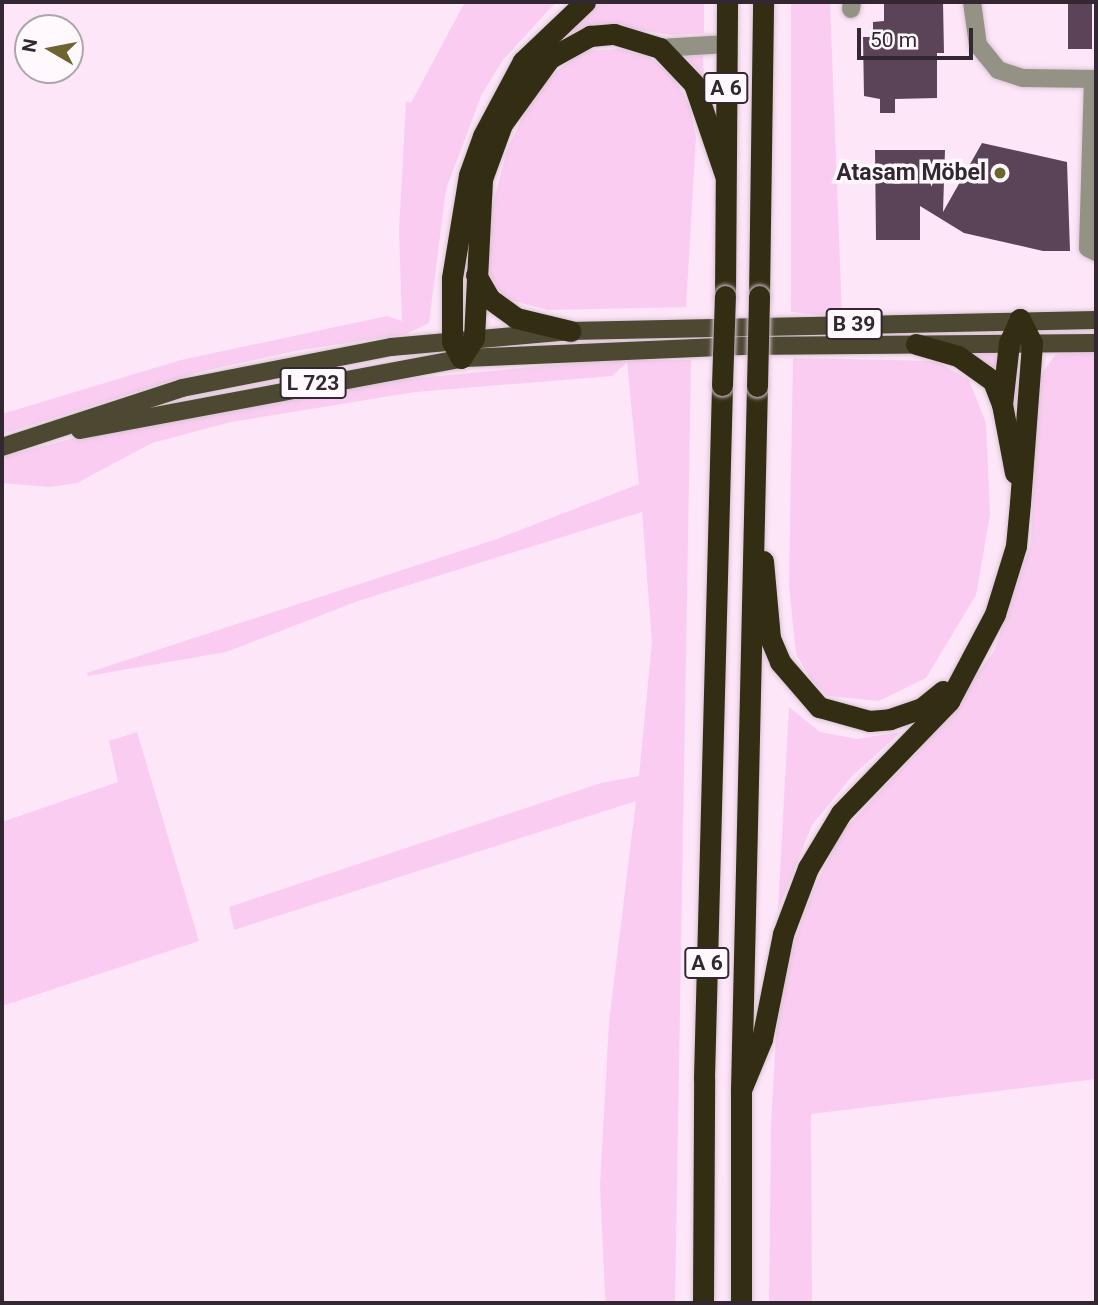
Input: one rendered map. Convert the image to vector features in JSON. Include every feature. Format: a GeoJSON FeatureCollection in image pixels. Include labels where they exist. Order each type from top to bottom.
{"type":"FeatureCollection","features":[{"type":"Feature","properties":{"kind":"highway"},"geometry":{"type":"LineString","coordinates":[[585,2],[523,61],[483,136],[470,175],[458,238],[452,341],[465,358],[474,338],[474,273],[482,179],[502,124],[537,71],[550,58],[590,36],[614,34],[660,48],[694,85],[725,175]]}},
{"type":"Feature","properties":{"kind":"highway","name":"A 6"},"geometry":{"type":"LineString","coordinates":[[703,1303],[704,1078],[725,296],[727,2]]}},
{"type":"Feature","properties":{"kind":"highway","name":"A 6"},"geometry":{"type":"LineString","coordinates":[[741,1303],[741,1090],[763,2]]}},
{"type":"Feature","properties":{"kind":"highway"},"geometry":{"type":"LineString","coordinates":[[474,273],[490,299],[516,318],[570,331]]}},
{"type":"Feature","properties":{"kind":"highway"},"geometry":{"type":"LineString","coordinates":[[1002,404],[1009,342],[1020,319]]}},
{"type":"Feature","properties":{"kind":"highway"},"geometry":{"type":"LineString","coordinates":[[741,1090],[762,1039],[783,934],[808,868],[841,813],[949,701],[1006,584],[1020,503],[1032,343],[1020,319]]}},
{"type":"Feature","properties":{"kind":"highway"},"geometry":{"type":"LineString","coordinates":[[916,344],[958,356],[993,382],[1002,404],[1020,503]]}},
{"type":"Feature","properties":{"kind":"highway"},"geometry":{"type":"LineString","coordinates":[[754,498],[770,638],[780,662],[819,708],[869,721],[890,719],[922,708],[962,677]]}},
{"type":"Feature","properties":{"kind":"main road","name":"B 39"},"geometry":{"type":"LineString","coordinates":[[570,331],[1020,319],[1096,320]]}},
{"type":"Feature","properties":{"kind":"main road","name":"L 723"},"geometry":{"type":"LineString","coordinates":[[7,445],[120,407],[247,373],[474,338],[570,331]]}},
{"type":"Feature","properties":{"kind":"main road","name":"B 39"},"geometry":{"type":"LineString","coordinates":[[502,357],[916,344],[1096,343]]}},
{"type":"Feature","properties":{"kind":"main road","name":"L 723"},"geometry":{"type":"LineString","coordinates":[[7,445],[320,382],[465,358],[502,357]]}},
{"type":"Feature","properties":{"kind":"street"},"geometry":{"type":"LineString","coordinates":[[972,2],[978,45],[998,70],[1016,77],[1094,79],[1088,248],[1096,252]]}},
{"type":"Feature","properties":{"kind":"street"},"geometry":{"type":"LineString","coordinates":[[660,48],[727,44]]}},
{"type":"Feature","properties":{"kind":"shaded area"},"geometry":{"type":"Polygon","coordinates":[[[465,2],[556,2],[503,60],[482,94],[446,189],[429,323],[406,334],[295,351],[199,372],[2,434],[2,414],[181,360],[387,316],[402,321],[399,231],[406,101],[411,103],[465,2]]]}},
{"type":"Feature","properties":{"kind":"shaded area"},"geometry":{"type":"Polygon","coordinates":[[[593,2],[704,2],[704,33],[672,35],[632,29],[551,46],[593,2]]]}},
{"type":"Feature","properties":{"kind":"shaded area"},"geometry":{"type":"Polygon","coordinates":[[[791,2],[830,2],[842,317],[791,312],[791,2]]]}},
{"type":"Feature","properties":{"kind":"shaded area"},"geometry":{"type":"Polygon","coordinates":[[[620,49],[649,57],[673,75],[690,107],[696,137],[686,307],[548,310],[505,299],[489,275],[487,226],[507,150],[527,108],[548,78],[583,51],[620,49]]]}},
{"type":"Feature","properties":{"kind":"shaded area"},"geometry":{"type":"Polygon","coordinates":[[[678,50],[703,55],[704,82],[696,68],[678,50]]]}},
{"type":"Feature","properties":{"kind":"shaded area"},"geometry":{"type":"Polygon","coordinates":[[[998,350],[996,376],[967,352],[998,350]]]}},
{"type":"Feature","properties":{"kind":"shaded area"},"geometry":{"type":"Polygon","coordinates":[[[1096,351],[1096,1079],[811,1114],[812,1303],[769,1303],[771,1127],[776,1033],[788,960],[812,893],[841,833],[918,751],[994,651],[1031,543],[1038,379],[1055,355],[1096,351]]]}},
{"type":"Feature","properties":{"kind":"shaded area"},"geometry":{"type":"Polygon","coordinates":[[[1017,354],[1021,369],[1013,434],[1011,367],[1017,354]]]}},
{"type":"Feature","properties":{"kind":"shaded area"},"geometry":{"type":"Polygon","coordinates":[[[793,358],[936,361],[969,380],[986,423],[990,515],[976,595],[926,678],[879,701],[828,696],[811,679],[796,654],[789,585],[793,358]]]}},
{"type":"Feature","properties":{"kind":"shaded area"},"geometry":{"type":"Polygon","coordinates":[[[606,360],[691,360],[675,1303],[606,1303],[605,1294],[600,1185],[609,1022],[636,801],[234,930],[229,907],[601,783],[639,776],[652,642],[642,512],[358,601],[226,652],[88,676],[87,673],[497,539],[639,484],[627,362],[612,376],[415,392],[231,422],[152,443],[77,483],[50,487],[2,483],[2,457],[108,429],[334,386],[606,360]]]}},
{"type":"Feature","properties":{"kind":"shaded area"},"geometry":{"type":"Polygon","coordinates":[[[789,707],[820,732],[857,739],[901,732],[852,776],[812,825],[778,910],[789,707]]]}},
{"type":"Feature","properties":{"kind":"shaded area"},"geometry":{"type":"Polygon","coordinates":[[[137,732],[199,941],[2,1006],[2,822],[118,782],[109,741],[137,732]]]}},
{"type":"Feature","properties":{"kind":"building"},"geometry":{"type":"Polygon","coordinates":[[[884,2],[943,2],[944,53],[937,53],[937,98],[895,99],[895,113],[880,113],[880,99],[864,96],[863,37],[873,37],[873,22],[884,21],[884,2]]]}},
{"type":"Feature","properties":{"kind":"building"},"geometry":{"type":"Polygon","coordinates":[[[1068,2],[1092,2],[1092,49],[1068,49],[1068,2]]]}},
{"type":"Feature","properties":{"kind":"building"},"geometry":{"type":"Polygon","coordinates":[[[982,143],[1067,162],[1070,251],[1043,251],[964,233],[920,206],[920,240],[876,240],[875,150],[945,150],[943,212],[982,143]]]}},
{"type":"Feature","properties":{"kind":"place","name":"Atasam Möbel"},"geometry":{"type":"Point","coordinates":[1000,173]}}]}
